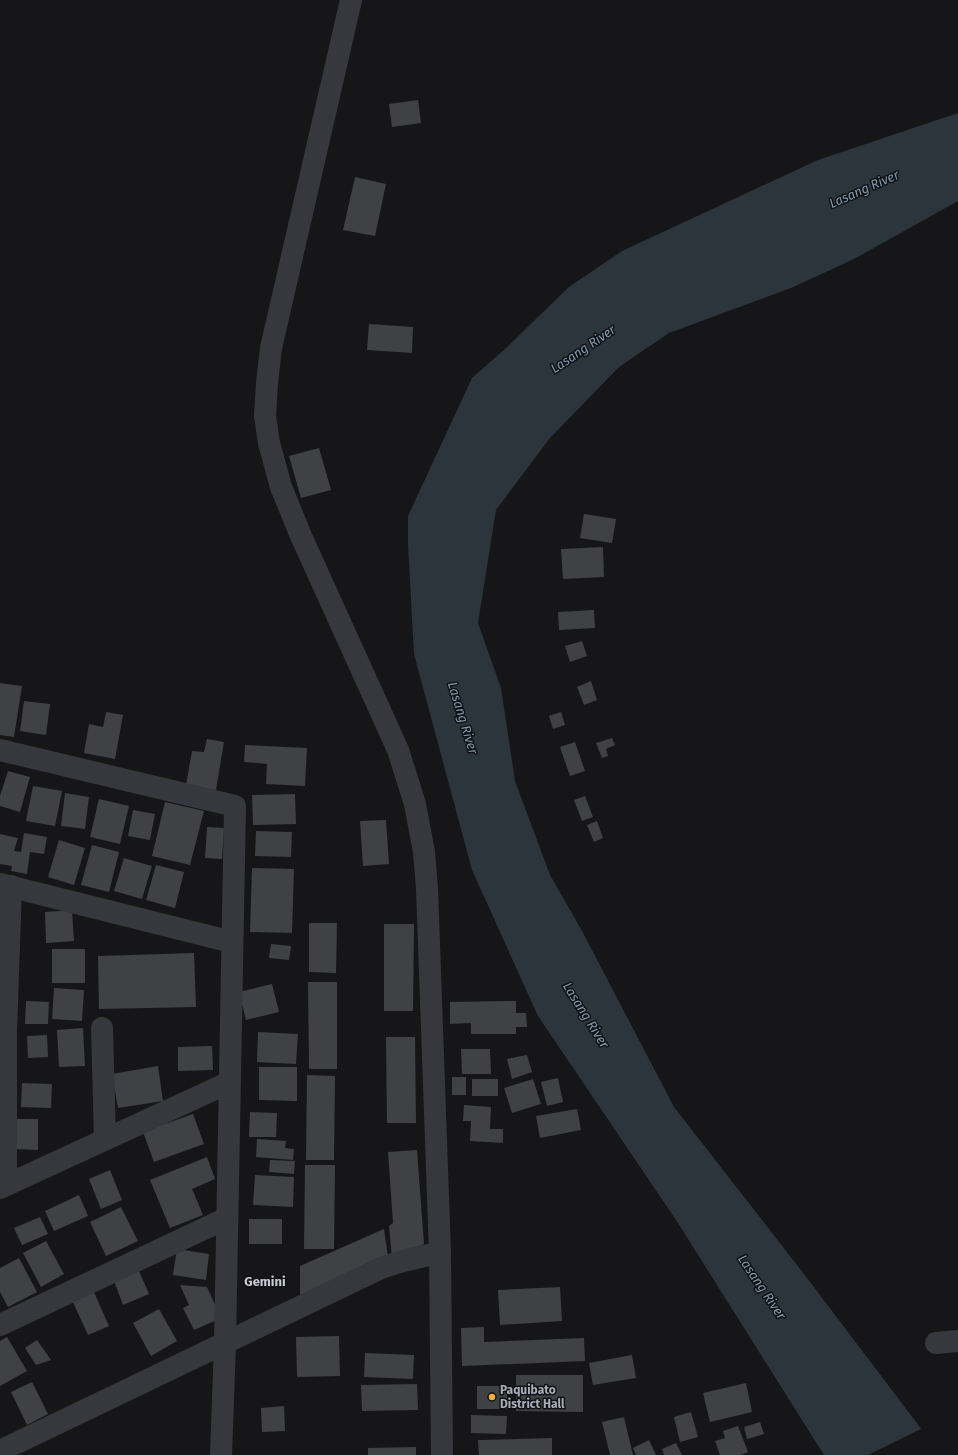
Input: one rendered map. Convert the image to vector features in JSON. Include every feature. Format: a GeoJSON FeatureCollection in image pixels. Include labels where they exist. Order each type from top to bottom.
{"type":"FeatureCollection","features":[{"type":"Feature","properties":{"kind":"street"},"geometry":{"type":"LineString","coordinates":[[351,0],[271,348],[265,416],[269,443],[281,487],[301,536],[398,750],[415,804],[424,852],[427,888],[440,1253],[442,1455]]}},
{"type":"Feature","properties":{"kind":"street"},"geometry":{"type":"LineString","coordinates":[[0,750],[235,806],[225,1344],[221,1455]]}},
{"type":"Feature","properties":{"kind":"street"},"geometry":{"type":"LineString","coordinates":[[230,1082],[3,1186],[6,1032],[5,885],[232,942]]}},
{"type":"Feature","properties":{"kind":"street"},"geometry":{"type":"LineString","coordinates":[[102,1028],[105,1139]]}},
{"type":"Feature","properties":{"kind":"street"},"geometry":{"type":"LineString","coordinates":[[0,1325],[227,1218]]}},
{"type":"Feature","properties":{"kind":"street"},"geometry":{"type":"LineString","coordinates":[[0,1451],[24,1447],[225,1344],[381,1268],[422,1255],[440,1253]]}},
{"type":"Feature","properties":{"kind":"street"},"geometry":{"type":"LineString","coordinates":[[936,1344],[958,1341]]}},
{"type":"Feature","properties":{"kind":"water","name":"Lasang River"},"geometry":{"type":"Polygon","coordinates":[[[958,113],[958,201],[854,259],[791,288],[669,333],[619,367],[550,438],[496,510],[478,623],[501,688],[515,781],[550,875],[581,929],[674,1107],[804,1274],[941,1455],[824,1455],[678,1223],[538,1016],[472,870],[414,654],[408,544],[408,516],[472,378],[505,349],[569,287],[622,251],[818,160],[958,113]]]}},
{"type":"Feature","properties":{"kind":"pier"},"geometry":{"type":"Polygon","coordinates":[[[923,1428],[943,1455],[868,1455],[923,1428]]]}},
{"type":"Feature","properties":{"kind":"building"},"geometry":{"type":"Polygon","coordinates":[[[418,100],[421,123],[392,127],[389,104],[418,100]]]}},
{"type":"Feature","properties":{"kind":"building"},"geometry":{"type":"Polygon","coordinates":[[[355,177],[386,184],[375,236],[343,230],[355,177]]]}},
{"type":"Feature","properties":{"kind":"building"},"geometry":{"type":"Polygon","coordinates":[[[369,324],[413,327],[412,353],[367,350],[369,324]]]}},
{"type":"Feature","properties":{"kind":"building"},"geometry":{"type":"Polygon","coordinates":[[[319,448],[331,490],[301,498],[289,456],[319,448]]]}},
{"type":"Feature","properties":{"kind":"building"},"geometry":{"type":"Polygon","coordinates":[[[584,514],[616,519],[612,543],[580,538],[584,514]]]}},
{"type":"Feature","properties":{"kind":"building"},"geometry":{"type":"Polygon","coordinates":[[[603,547],[604,577],[563,579],[561,549],[603,547]]]}},
{"type":"Feature","properties":{"kind":"building"},"geometry":{"type":"Polygon","coordinates":[[[594,610],[595,628],[559,630],[558,612],[594,610]]]}},
{"type":"Feature","properties":{"kind":"building"},"geometry":{"type":"Polygon","coordinates":[[[582,641],[587,656],[570,662],[565,646],[582,641]]]}},
{"type":"Feature","properties":{"kind":"building"},"geometry":{"type":"Polygon","coordinates":[[[591,681],[597,700],[584,705],[577,687],[591,681]]]}},
{"type":"Feature","properties":{"kind":"building"},"geometry":{"type":"Polygon","coordinates":[[[0,683],[22,686],[14,737],[0,735],[0,683]]]}},
{"type":"Feature","properties":{"kind":"building"},"geometry":{"type":"Polygon","coordinates":[[[24,701],[50,704],[46,735],[20,731],[24,701]]]}},
{"type":"Feature","properties":{"kind":"building"},"geometry":{"type":"Polygon","coordinates":[[[106,712],[123,715],[115,759],[84,753],[89,724],[103,727],[106,712]]]}},
{"type":"Feature","properties":{"kind":"building"},"geometry":{"type":"Polygon","coordinates":[[[561,712],[565,725],[553,729],[549,716],[561,712]]]}},
{"type":"Feature","properties":{"kind":"building"},"geometry":{"type":"Polygon","coordinates":[[[612,738],[615,745],[606,749],[608,756],[602,758],[596,743],[612,738]]]}},
{"type":"Feature","properties":{"kind":"building"},"geometry":{"type":"Polygon","coordinates":[[[207,739],[224,742],[216,790],[186,785],[192,751],[204,752],[207,739]]]}},
{"type":"Feature","properties":{"kind":"building"},"geometry":{"type":"Polygon","coordinates":[[[575,742],[585,771],[570,776],[560,747],[575,742]]]}},
{"type":"Feature","properties":{"kind":"building"},"geometry":{"type":"Polygon","coordinates":[[[245,745],[307,748],[305,786],[266,784],[267,764],[244,762],[245,745]]]}},
{"type":"Feature","properties":{"kind":"building"},"geometry":{"type":"Polygon","coordinates":[[[8,771],[30,777],[20,812],[0,806],[0,796],[8,771]]]}},
{"type":"Feature","properties":{"kind":"building"},"geometry":{"type":"Polygon","coordinates":[[[33,786],[62,791],[55,826],[26,821],[33,786]]]}},
{"type":"Feature","properties":{"kind":"building"},"geometry":{"type":"Polygon","coordinates":[[[65,793],[89,797],[85,829],[61,826],[65,793]]]}},
{"type":"Feature","properties":{"kind":"building"},"geometry":{"type":"Polygon","coordinates":[[[295,794],[296,824],[253,825],[252,795],[295,794]]]}},
{"type":"Feature","properties":{"kind":"building"},"geometry":{"type":"Polygon","coordinates":[[[585,796],[593,817],[582,821],[574,800],[585,796]]]}},
{"type":"Feature","properties":{"kind":"building"},"geometry":{"type":"Polygon","coordinates":[[[99,799],[129,806],[120,844],[90,837],[99,799]]]}},
{"type":"Feature","properties":{"kind":"building"},"geometry":{"type":"Polygon","coordinates":[[[165,802],[204,811],[190,865],[152,856],[165,802]]]}},
{"type":"Feature","properties":{"kind":"building"},"geometry":{"type":"Polygon","coordinates":[[[133,810],[155,814],[150,840],[128,836],[133,810]]]}},
{"type":"Feature","properties":{"kind":"building"},"geometry":{"type":"Polygon","coordinates":[[[386,820],[389,864],[363,866],[360,821],[386,820]]]}},
{"type":"Feature","properties":{"kind":"building"},"geometry":{"type":"Polygon","coordinates":[[[597,821],[603,838],[594,842],[587,825],[597,821]]]}},
{"type":"Feature","properties":{"kind":"building"},"geometry":{"type":"Polygon","coordinates":[[[207,827],[224,828],[222,859],[205,858],[207,827]]]}},
{"type":"Feature","properties":{"kind":"building"},"geometry":{"type":"Polygon","coordinates":[[[256,831],[292,832],[291,857],[255,856],[256,831]]]}},
{"type":"Feature","properties":{"kind":"building"},"geometry":{"type":"Polygon","coordinates":[[[24,833],[47,837],[44,854],[30,852],[27,874],[11,871],[12,866],[0,864],[0,834],[18,838],[14,851],[21,852],[24,833]]]}},
{"type":"Feature","properties":{"kind":"building"},"geometry":{"type":"Polygon","coordinates":[[[59,840],[85,848],[74,885],[48,877],[59,840]]]}},
{"type":"Feature","properties":{"kind":"building"},"geometry":{"type":"Polygon","coordinates":[[[92,845],[119,852],[109,892],[81,885],[92,845]]]}},
{"type":"Feature","properties":{"kind":"building"},"geometry":{"type":"Polygon","coordinates":[[[124,858],[152,866],[142,899],[114,891],[124,858]]]}},
{"type":"Feature","properties":{"kind":"building"},"geometry":{"type":"Polygon","coordinates":[[[156,865],[184,872],[175,908],[146,900],[156,865]]]}},
{"type":"Feature","properties":{"kind":"building"},"geometry":{"type":"Polygon","coordinates":[[[252,868],[294,869],[292,933],[250,932],[252,868]]]}},
{"type":"Feature","properties":{"kind":"building"},"geometry":{"type":"Polygon","coordinates":[[[72,910],[74,941],[46,943],[45,912],[72,910]]]}},
{"type":"Feature","properties":{"kind":"building"},"geometry":{"type":"Polygon","coordinates":[[[309,923],[337,923],[336,973],[309,972],[309,923]]]}},
{"type":"Feature","properties":{"kind":"building"},"geometry":{"type":"Polygon","coordinates":[[[384,924],[414,924],[413,1011],[384,1011],[384,924]]]}},
{"type":"Feature","properties":{"kind":"building"},"geometry":{"type":"Polygon","coordinates":[[[271,944],[291,946],[289,960],[269,958],[271,944]]]}},
{"type":"Feature","properties":{"kind":"building"},"geometry":{"type":"Polygon","coordinates":[[[52,949],[85,949],[85,983],[52,983],[52,949]]]}},
{"type":"Feature","properties":{"kind":"building"},"geometry":{"type":"Polygon","coordinates":[[[194,953],[196,1007],[99,1009],[98,956],[194,953]]]}},
{"type":"Feature","properties":{"kind":"building"},"geometry":{"type":"Polygon","coordinates":[[[308,982],[337,982],[337,1069],[309,1069],[308,982]]]}},
{"type":"Feature","properties":{"kind":"building"},"geometry":{"type":"Polygon","coordinates":[[[272,984],[279,1012],[246,1020],[239,992],[272,984]]]}},
{"type":"Feature","properties":{"kind":"building"},"geometry":{"type":"Polygon","coordinates":[[[54,988],[84,990],[82,1021],[52,1019],[54,988]]]}},
{"type":"Feature","properties":{"kind":"building"},"geometry":{"type":"Polygon","coordinates":[[[26,1001],[49,1002],[48,1024],[25,1024],[26,1001]]]}},
{"type":"Feature","properties":{"kind":"building"},"geometry":{"type":"Polygon","coordinates":[[[516,1001],[516,1013],[526,1013],[527,1027],[516,1027],[516,1034],[471,1034],[471,1023],[450,1024],[450,1002],[516,1001]]]}},
{"type":"Feature","properties":{"kind":"building"},"geometry":{"type":"Polygon","coordinates":[[[83,1028],[85,1066],[59,1067],[57,1030],[83,1028]]]}},
{"type":"Feature","properties":{"kind":"building"},"geometry":{"type":"Polygon","coordinates":[[[258,1032],[298,1034],[296,1064],[257,1062],[258,1032]]]}},
{"type":"Feature","properties":{"kind":"building"},"geometry":{"type":"Polygon","coordinates":[[[47,1035],[48,1057],[28,1058],[27,1036],[47,1035]]]}},
{"type":"Feature","properties":{"kind":"building"},"geometry":{"type":"Polygon","coordinates":[[[386,1037],[415,1037],[416,1123],[387,1123],[386,1037]]]}},
{"type":"Feature","properties":{"kind":"building"},"geometry":{"type":"Polygon","coordinates":[[[212,1046],[213,1070],[178,1071],[178,1047],[212,1046]]]}},
{"type":"Feature","properties":{"kind":"building"},"geometry":{"type":"Polygon","coordinates":[[[461,1049],[490,1049],[491,1074],[462,1074],[461,1049]]]}},
{"type":"Feature","properties":{"kind":"building"},"geometry":{"type":"Polygon","coordinates":[[[527,1055],[532,1072],[512,1079],[507,1059],[527,1055]]]}},
{"type":"Feature","properties":{"kind":"building"},"geometry":{"type":"Polygon","coordinates":[[[158,1066],[163,1101],[118,1108],[112,1074],[158,1066]]]}},
{"type":"Feature","properties":{"kind":"building"},"geometry":{"type":"Polygon","coordinates":[[[259,1067],[297,1067],[297,1101],[259,1100],[259,1067]]]}},
{"type":"Feature","properties":{"kind":"building"},"geometry":{"type":"Polygon","coordinates":[[[307,1075],[335,1076],[334,1160],[306,1160],[307,1075]]]}},
{"type":"Feature","properties":{"kind":"building"},"geometry":{"type":"Polygon","coordinates":[[[452,1077],[466,1077],[466,1095],[452,1095],[452,1077]]]}},
{"type":"Feature","properties":{"kind":"building"},"geometry":{"type":"Polygon","coordinates":[[[558,1078],[563,1102],[547,1106],[541,1082],[558,1078]]]}},
{"type":"Feature","properties":{"kind":"building"},"geometry":{"type":"Polygon","coordinates":[[[472,1079],[498,1079],[498,1096],[472,1096],[472,1079]]]}},
{"type":"Feature","properties":{"kind":"building"},"geometry":{"type":"Polygon","coordinates":[[[533,1079],[541,1104],[512,1113],[504,1088],[533,1079]]]}},
{"type":"Feature","properties":{"kind":"building"},"geometry":{"type":"Polygon","coordinates":[[[22,1083],[52,1084],[51,1108],[21,1107],[22,1083]]]}},
{"type":"Feature","properties":{"kind":"building"},"geometry":{"type":"Polygon","coordinates":[[[464,1105],[491,1107],[490,1129],[503,1129],[503,1143],[470,1141],[471,1121],[463,1121],[464,1105]]]}},
{"type":"Feature","properties":{"kind":"building"},"geometry":{"type":"Polygon","coordinates":[[[577,1109],[581,1130],[540,1138],[536,1116],[577,1109]]]}},
{"type":"Feature","properties":{"kind":"building"},"geometry":{"type":"Polygon","coordinates":[[[250,1112],[277,1113],[276,1137],[249,1137],[250,1112]]]}},
{"type":"Feature","properties":{"kind":"building"},"geometry":{"type":"Polygon","coordinates":[[[193,1114],[204,1144],[154,1162],[143,1132],[193,1114]]]}},
{"type":"Feature","properties":{"kind":"building"},"geometry":{"type":"Polygon","coordinates":[[[15,1119],[38,1119],[38,1150],[14,1149],[15,1119]]]}},
{"type":"Feature","properties":{"kind":"building"},"geometry":{"type":"Polygon","coordinates":[[[257,1139],[286,1141],[285,1148],[294,1149],[293,1160],[256,1157],[257,1139]]]}},
{"type":"Feature","properties":{"kind":"building"},"geometry":{"type":"Polygon","coordinates":[[[417,1150],[424,1244],[392,1258],[389,1226],[393,1223],[388,1152],[417,1150]]]}},
{"type":"Feature","properties":{"kind":"building"},"geometry":{"type":"Polygon","coordinates":[[[207,1157],[215,1179],[192,1189],[203,1215],[170,1228],[150,1180],[207,1157]]]}},
{"type":"Feature","properties":{"kind":"building"},"geometry":{"type":"Polygon","coordinates":[[[270,1160],[295,1161],[294,1174],[269,1172],[270,1160]]]}},
{"type":"Feature","properties":{"kind":"building"},"geometry":{"type":"Polygon","coordinates":[[[305,1165],[335,1165],[334,1249],[304,1249],[305,1165]]]}},
{"type":"Feature","properties":{"kind":"building"},"geometry":{"type":"Polygon","coordinates":[[[110,1170],[122,1200],[101,1209],[89,1179],[110,1170]]]}},
{"type":"Feature","properties":{"kind":"building"},"geometry":{"type":"Polygon","coordinates":[[[255,1175],[294,1177],[293,1207],[253,1205],[255,1175]]]}},
{"type":"Feature","properties":{"kind":"building"},"geometry":{"type":"Polygon","coordinates":[[[79,1195],[88,1216],[54,1231],[45,1211],[79,1195]]]}},
{"type":"Feature","properties":{"kind":"building"},"geometry":{"type":"Polygon","coordinates":[[[121,1207],[138,1241],[106,1256],[90,1222],[121,1207]]]}},
{"type":"Feature","properties":{"kind":"building"},"geometry":{"type":"Polygon","coordinates":[[[40,1217],[48,1234],[22,1245],[14,1228],[40,1217]]]}},
{"type":"Feature","properties":{"kind":"building"},"geometry":{"type":"Polygon","coordinates":[[[249,1219],[282,1219],[282,1244],[249,1244],[249,1219]]]}},
{"type":"Feature","properties":{"kind":"building"},"geometry":{"type":"Polygon","coordinates":[[[384,1229],[388,1257],[300,1303],[300,1266],[384,1229]]]}},
{"type":"Feature","properties":{"kind":"building"},"geometry":{"type":"Polygon","coordinates":[[[46,1241],[64,1274],[41,1287],[23,1253],[46,1241]]]}},
{"type":"Feature","properties":{"kind":"building"},"geometry":{"type":"Polygon","coordinates":[[[177,1249],[209,1254],[206,1280],[173,1275],[177,1249]]]}},
{"type":"Feature","properties":{"kind":"building"},"geometry":{"type":"Polygon","coordinates":[[[19,1258],[37,1292],[8,1307],[0,1292],[0,1268],[19,1258]]]}},
{"type":"Feature","properties":{"kind":"building"},"geometry":{"type":"Polygon","coordinates":[[[139,1271],[149,1294],[123,1305],[114,1281],[139,1271]]]}},
{"type":"Feature","properties":{"kind":"building"},"geometry":{"type":"Polygon","coordinates":[[[180,1285],[207,1287],[221,1318],[194,1330],[183,1308],[189,1305],[180,1285]]]}},
{"type":"Feature","properties":{"kind":"building"},"geometry":{"type":"Polygon","coordinates":[[[560,1287],[562,1321],[500,1325],[498,1290],[560,1287]]]}},
{"type":"Feature","properties":{"kind":"building"},"geometry":{"type":"Polygon","coordinates":[[[93,1290],[109,1326],[88,1335],[72,1300],[93,1290]]]}},
{"type":"Feature","properties":{"kind":"building"},"geometry":{"type":"Polygon","coordinates":[[[159,1309],[177,1341],[151,1356],[133,1323],[159,1309]]]}},
{"type":"Feature","properties":{"kind":"building"},"geometry":{"type":"Polygon","coordinates":[[[484,1327],[484,1342],[584,1338],[585,1361],[462,1366],[461,1328],[484,1327]]]}},
{"type":"Feature","properties":{"kind":"building"},"geometry":{"type":"Polygon","coordinates":[[[339,1336],[340,1376],[297,1377],[296,1337],[339,1336]]]}},
{"type":"Feature","properties":{"kind":"building"},"geometry":{"type":"Polygon","coordinates":[[[7,1337],[27,1371],[0,1386],[0,1341],[7,1337]]]}},
{"type":"Feature","properties":{"kind":"building"},"geometry":{"type":"Polygon","coordinates":[[[37,1340],[51,1360],[36,1365],[25,1348],[37,1340]]]}},
{"type":"Feature","properties":{"kind":"building"},"geometry":{"type":"Polygon","coordinates":[[[365,1353],[414,1355],[413,1379],[364,1377],[365,1353]]]}},
{"type":"Feature","properties":{"kind":"building"},"geometry":{"type":"Polygon","coordinates":[[[632,1355],[636,1378],[593,1385],[589,1363],[632,1355]]]}},
{"type":"Feature","properties":{"kind":"building"},"geometry":{"type":"Polygon","coordinates":[[[516,1375],[583,1375],[583,1412],[516,1411],[516,1375]]]}},
{"type":"Feature","properties":{"kind":"building"},"geometry":{"type":"Polygon","coordinates":[[[32,1382],[48,1414],[27,1425],[11,1392],[32,1382]]]}},
{"type":"Feature","properties":{"kind":"building"},"geometry":{"type":"Polygon","coordinates":[[[746,1383],[752,1412],[710,1422],[703,1393],[746,1383]]]}},
{"type":"Feature","properties":{"kind":"building"},"geometry":{"type":"Polygon","coordinates":[[[417,1384],[418,1410],[362,1411],[361,1385],[417,1384]]]}},
{"type":"Feature","properties":{"kind":"building"},"geometry":{"type":"Polygon","coordinates":[[[477,1386],[507,1386],[507,1409],[477,1409],[477,1386]]]}},
{"type":"Feature","properties":{"kind":"building"},"geometry":{"type":"Polygon","coordinates":[[[284,1406],[285,1431],[262,1432],[261,1408],[284,1406]]]}},
{"type":"Feature","properties":{"kind":"building"},"geometry":{"type":"Polygon","coordinates":[[[691,1412],[698,1437],[680,1442],[674,1417],[691,1412]]]}},
{"type":"Feature","properties":{"kind":"building"},"geometry":{"type":"Polygon","coordinates":[[[471,1415],[507,1416],[506,1434],[471,1433],[471,1415]]]}},
{"type":"Feature","properties":{"kind":"building"},"geometry":{"type":"Polygon","coordinates":[[[624,1417],[633,1455],[610,1455],[602,1422],[624,1417]]]}},
{"type":"Feature","properties":{"kind":"building"},"geometry":{"type":"Polygon","coordinates":[[[760,1422],[764,1434],[747,1439],[744,1427],[760,1422]]]}},
{"type":"Feature","properties":{"kind":"building"},"geometry":{"type":"Polygon","coordinates":[[[738,1426],[748,1452],[741,1455],[720,1455],[715,1441],[725,1438],[723,1431],[738,1426]]]}},
{"type":"Feature","properties":{"kind":"building"},"geometry":{"type":"Polygon","coordinates":[[[552,1438],[552,1455],[479,1455],[478,1440],[552,1438]]]}},
{"type":"Feature","properties":{"kind":"building"},"geometry":{"type":"Polygon","coordinates":[[[649,1440],[656,1455],[636,1455],[633,1448],[649,1440]]]}},
{"type":"Feature","properties":{"kind":"building"},"geometry":{"type":"Polygon","coordinates":[[[676,1443],[682,1455],[664,1455],[662,1449],[676,1443]]]}},
{"type":"Feature","properties":{"kind":"building"},"geometry":{"type":"Polygon","coordinates":[[[416,1447],[416,1455],[368,1455],[368,1448],[416,1447]]]}},
{"type":"Feature","properties":{"kind":"place","name":"Paquibato District Hall"},"geometry":{"type":"Point","coordinates":[492,1397]}},
{"type":"Feature","properties":{"kind":"district","name":"Gemini"},"geometry":{"type":"Point","coordinates":[265,1281]}}]}
